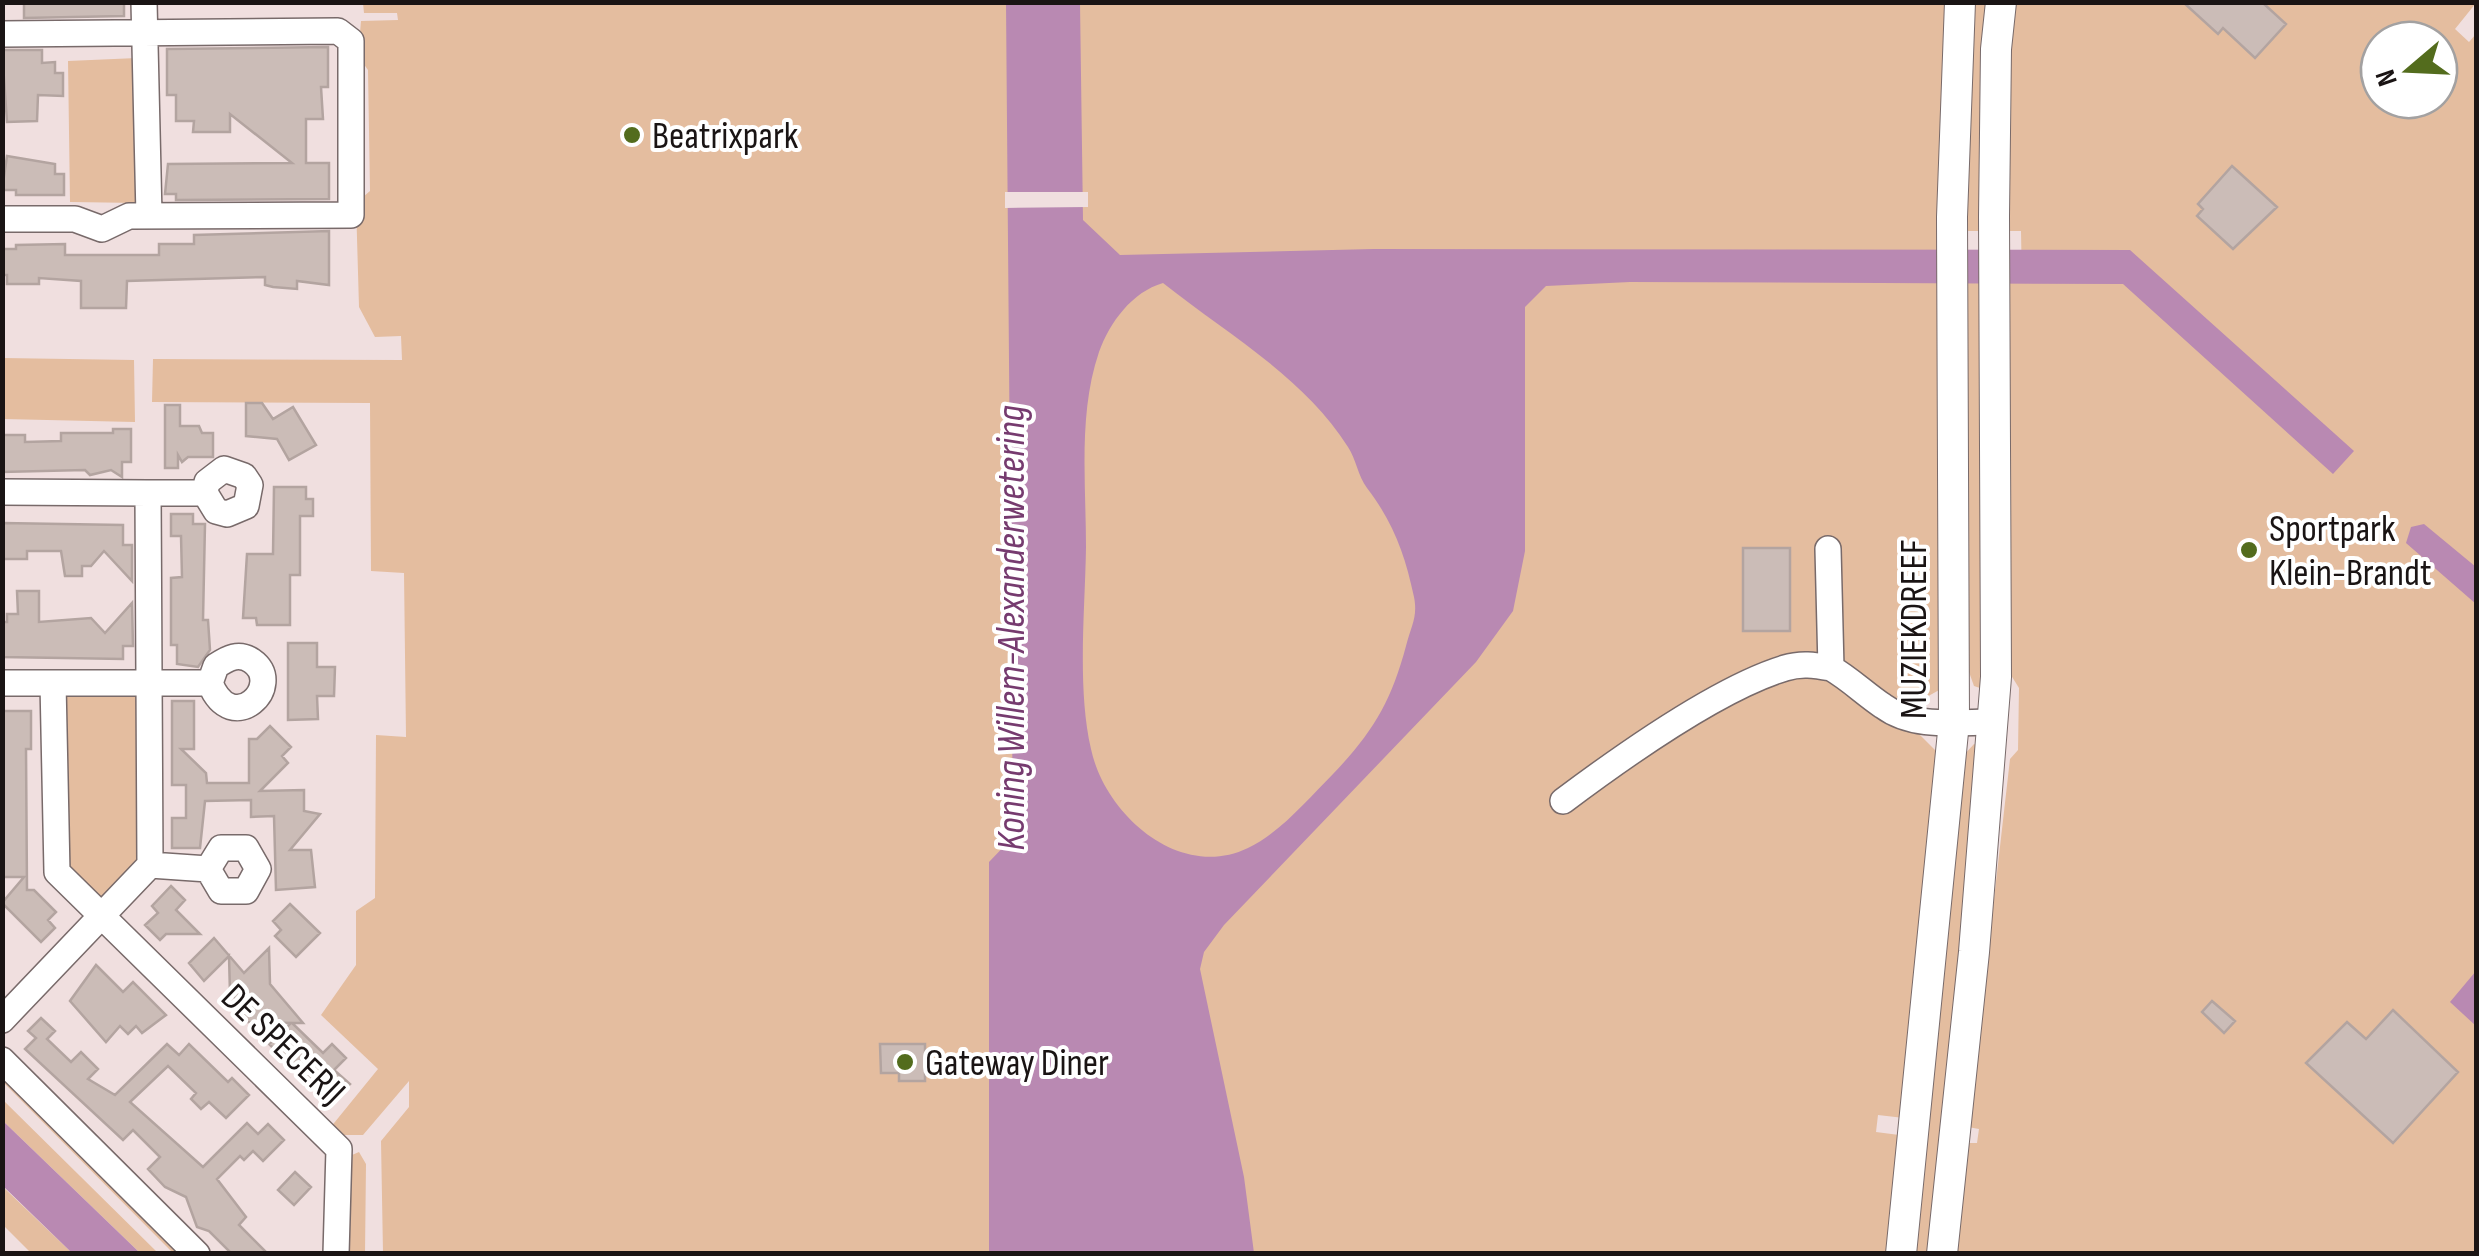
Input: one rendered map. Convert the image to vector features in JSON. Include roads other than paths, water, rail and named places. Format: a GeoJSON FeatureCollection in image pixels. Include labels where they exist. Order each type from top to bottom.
{"type":"FeatureCollection","features":[{"type":"Feature","properties":{"kind":"main road","name":"MUZIEKDREEF"},"geometry":{"type":"LineString","coordinates":[[1901,1254],[1954,722],[1951,296],[1960,2]]}},
{"type":"Feature","properties":{"kind":"main road"},"geometry":{"type":"LineString","coordinates":[[1942,1254],[1994,722],[1994,216],[1996,49],[2001,2]]}},
{"type":"Feature","properties":{"kind":"street"},"geometry":{"type":"LineString","coordinates":[[144,2],[149,216]]}},
{"type":"Feature","properties":{"kind":"street"},"geometry":{"type":"LineString","coordinates":[[2,34],[338,31],[351,42],[351,216],[129,216],[102,229],[75,219],[2,219]]}},
{"type":"Feature","properties":{"kind":"street"},"geometry":{"type":"LineString","coordinates":[[2,492],[205,493]]}},
{"type":"Feature","properties":{"kind":"street"},"geometry":{"type":"LineString","coordinates":[[2,1020],[150,865],[148,493]]}},
{"type":"Feature","properties":{"kind":"street"},"geometry":{"type":"LineString","coordinates":[[1828,549],[1831,668]]}},
{"type":"Feature","properties":{"kind":"street"},"geometry":{"type":"LineString","coordinates":[[1564,802],[1614,764],[1753,681],[1806,663],[1831,668],[1897,714],[1917,722],[1994,722]]}},
{"type":"Feature","properties":{"kind":"street","name":"DE SPECERIJ"},"geometry":{"type":"LineString","coordinates":[[53,683],[57,872],[339,1149],[336,1254]]}},
{"type":"Feature","properties":{"kind":"street"},"geometry":{"type":"LineString","coordinates":[[2,684],[210,683]]}},
{"type":"Feature","properties":{"kind":"street"},"geometry":{"type":"LineString","coordinates":[[150,865],[208,869]]}},
{"type":"Feature","properties":{"kind":"street"},"geometry":{"type":"LineString","coordinates":[[2,1060],[196,1254]]}},
{"type":"Feature","properties":{"kind":"place","name":"Beatrixpark"},"geometry":{"type":"Point","coordinates":[632,135]}},
{"type":"Feature","properties":{"kind":"place","name":"Sportpark Klein-Brandt"},"geometry":{"type":"Point","coordinates":[2249,550]}},
{"type":"Feature","properties":{"kind":"place","name":"Gateway Diner"},"geometry":{"type":"Point","coordinates":[905,1062]}},
{"type":"Feature","properties":{"kind":"water label","name":"Koning Willem-Alexanderwetering"},"geometry":{"type":"Point","coordinates":[1010,628]}}]}
